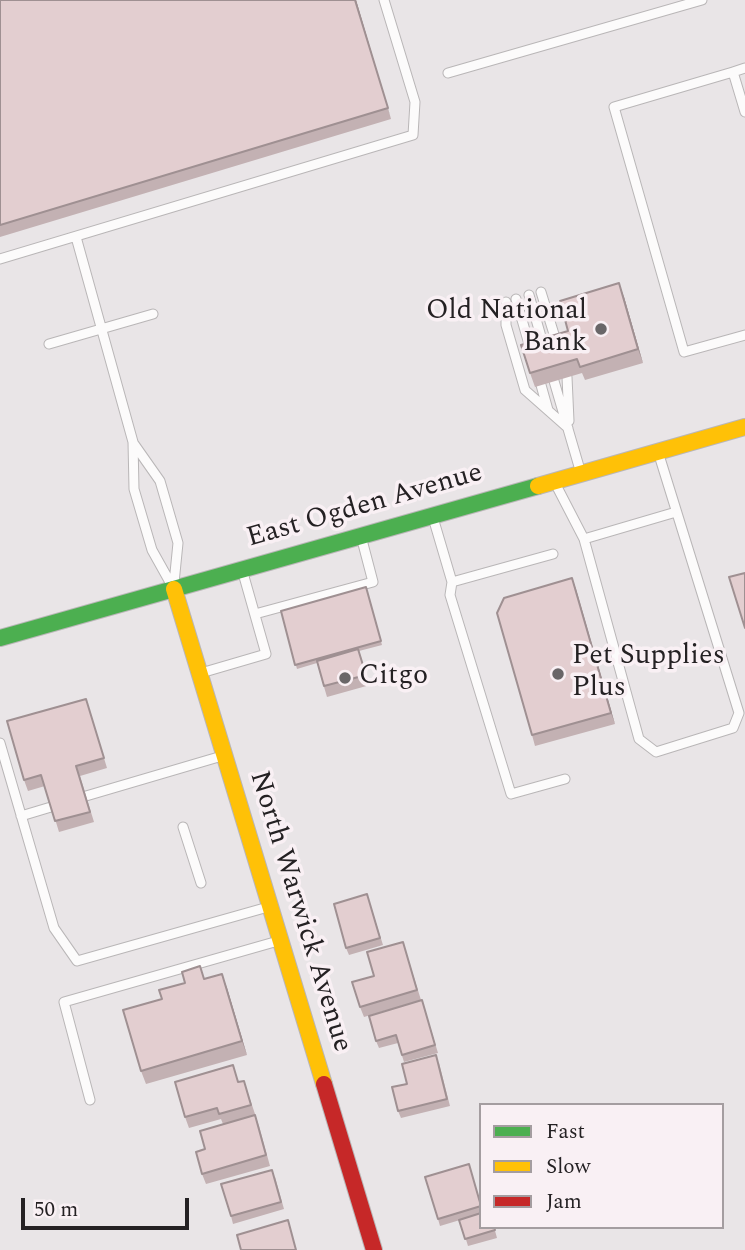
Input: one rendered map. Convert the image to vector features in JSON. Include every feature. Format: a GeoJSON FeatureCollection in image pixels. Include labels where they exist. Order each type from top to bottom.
{"type":"FeatureCollection","features":[{"type":"Feature","properties":{"kind":"main road","name":"East Ogden Avenue"},"geometry":{"type":"LineString","coordinates":[[0,638],[745,427]]}},
{"type":"Feature","properties":{"kind":"main road","name":"North Warwick Avenue"},"geometry":{"type":"LineString","coordinates":[[174,589],[374,1250]]}},
{"type":"Feature","properties":{"kind":"lane"},"geometry":{"type":"LineString","coordinates":[[0,260],[413,135],[415,102],[384,0]]}},
{"type":"Feature","properties":{"kind":"lane"},"geometry":{"type":"LineString","coordinates":[[448,73],[702,0]]}},
{"type":"Feature","properties":{"kind":"lane"},"geometry":{"type":"LineString","coordinates":[[745,68],[614,107],[684,352],[745,335]]}},
{"type":"Feature","properties":{"kind":"lane"},"geometry":{"type":"LineString","coordinates":[[733,72],[745,112]]}},
{"type":"Feature","properties":{"kind":"lane"},"geometry":{"type":"LineString","coordinates":[[76,237],[133,442],[134,489],[152,550],[174,589]]}},
{"type":"Feature","properties":{"kind":"lane"},"geometry":{"type":"LineString","coordinates":[[541,292],[558,349]]}},
{"type":"Feature","properties":{"kind":"lane"},"geometry":{"type":"LineString","coordinates":[[528,296],[546,353]]}},
{"type":"Feature","properties":{"kind":"lane"},"geometry":{"type":"LineString","coordinates":[[516,299],[532,356]]}},
{"type":"Feature","properties":{"kind":"lane"},"geometry":{"type":"LineString","coordinates":[[506,302],[506,325],[525,390],[568,428]]}},
{"type":"Feature","properties":{"kind":"lane"},"geometry":{"type":"LineString","coordinates":[[49,344],[153,314]]}},
{"type":"Feature","properties":{"kind":"lane"},"geometry":{"type":"LineString","coordinates":[[567,377],[568,428]]}},
{"type":"Feature","properties":{"kind":"lane"},"geometry":{"type":"LineString","coordinates":[[554,381],[580,473]]}},
{"type":"Feature","properties":{"kind":"lane"},"geometry":{"type":"LineString","coordinates":[[541,385],[549,413]]}},
{"type":"Feature","properties":{"kind":"lane"},"geometry":{"type":"LineString","coordinates":[[133,442],[160,481],[178,542],[174,589]]}},
{"type":"Feature","properties":{"kind":"lane"},"geometry":{"type":"LineString","coordinates":[[554,482],[584,539],[639,739],[656,752],[733,728],[739,713],[657,451]]}},
{"type":"Feature","properties":{"kind":"lane"},"geometry":{"type":"LineString","coordinates":[[584,539],[676,512]]}},
{"type":"Feature","properties":{"kind":"lane"},"geometry":{"type":"LineString","coordinates":[[432,516],[452,582],[450,595],[511,794],[565,779]]}},
{"type":"Feature","properties":{"kind":"lane"},"geometry":{"type":"LineString","coordinates":[[255,614],[373,582],[361,535]]}},
{"type":"Feature","properties":{"kind":"lane"},"geometry":{"type":"LineString","coordinates":[[452,582],[553,554]]}},
{"type":"Feature","properties":{"kind":"lane"},"geometry":{"type":"LineString","coordinates":[[200,673],[266,654],[242,569]]}},
{"type":"Feature","properties":{"kind":"lane"},"geometry":{"type":"LineString","coordinates":[[0,743],[54,928],[77,961],[270,906]]}},
{"type":"Feature","properties":{"kind":"lane"},"geometry":{"type":"LineString","coordinates":[[86,796],[224,755]]}},
{"type":"Feature","properties":{"kind":"lane"},"geometry":{"type":"LineString","coordinates":[[21,816],[51,807]]}},
{"type":"Feature","properties":{"kind":"lane"},"geometry":{"type":"LineString","coordinates":[[183,827],[201,883]]}},
{"type":"Feature","properties":{"kind":"lane"},"geometry":{"type":"LineString","coordinates":[[90,1100],[64,1002],[280,940]]}},
{"type":"Feature","properties":{"kind":"building"},"geometry":{"type":"Polygon","coordinates":[[[0,0],[355,0],[388,108],[0,225],[0,0]]]}},
{"type":"Feature","properties":{"kind":"building","name":"Old National Bank"},"geometry":{"type":"Polygon","coordinates":[[[619,283],[638,349],[580,367],[577,359],[530,373],[521,345],[568,331],[560,301],[619,283]]]}},
{"type":"Feature","properties":{"kind":"building"},"geometry":{"type":"Polygon","coordinates":[[[745,573],[745,628],[729,577],[745,573]]]}},
{"type":"Feature","properties":{"kind":"building","name":"Pet Supplies Plus"},"geometry":{"type":"Polygon","coordinates":[[[572,578],[611,713],[532,735],[497,613],[504,598],[572,578]]]}},
{"type":"Feature","properties":{"kind":"building","name":"Citgo"},"geometry":{"type":"Polygon","coordinates":[[[366,587],[381,641],[295,665],[281,611],[366,587]]]}},
{"type":"Feature","properties":{"kind":"building"},"geometry":{"type":"Polygon","coordinates":[[[358,649],[366,675],[324,686],[317,661],[358,649]]]}},
{"type":"Feature","properties":{"kind":"building"},"geometry":{"type":"Polygon","coordinates":[[[86,699],[104,758],[76,766],[90,812],[55,821],[41,775],[24,780],[7,721],[86,699]]]}},
{"type":"Feature","properties":{"kind":"building"},"geometry":{"type":"Polygon","coordinates":[[[367,894],[380,938],[346,948],[334,904],[367,894]]]}},
{"type":"Feature","properties":{"kind":"building"},"geometry":{"type":"Polygon","coordinates":[[[403,942],[417,990],[360,1007],[352,982],[374,976],[367,952],[403,942]]]}},
{"type":"Feature","properties":{"kind":"building"},"geometry":{"type":"Polygon","coordinates":[[[200,966],[204,979],[222,974],[242,1041],[141,1071],[123,1010],[162,999],[159,990],[185,983],[182,972],[200,966]]]}},
{"type":"Feature","properties":{"kind":"building"},"geometry":{"type":"Polygon","coordinates":[[[422,1000],[435,1045],[402,1055],[396,1035],[376,1041],[369,1016],[422,1000]]]}},
{"type":"Feature","properties":{"kind":"building"},"geometry":{"type":"Polygon","coordinates":[[[436,1055],[447,1099],[398,1111],[392,1087],[407,1084],[402,1064],[436,1055]]]}},
{"type":"Feature","properties":{"kind":"building"},"geometry":{"type":"Polygon","coordinates":[[[233,1065],[238,1082],[244,1081],[251,1105],[219,1114],[217,1108],[185,1117],[175,1082],[233,1065]]]}},
{"type":"Feature","properties":{"kind":"building"},"geometry":{"type":"Polygon","coordinates":[[[255,1115],[266,1155],[202,1174],[196,1152],[205,1149],[200,1131],[255,1115]]]}},
{"type":"Feature","properties":{"kind":"building"},"geometry":{"type":"Polygon","coordinates":[[[469,1164],[479,1207],[438,1219],[425,1177],[469,1164]]]}},
{"type":"Feature","properties":{"kind":"building"},"geometry":{"type":"Polygon","coordinates":[[[272,1170],[281,1202],[231,1216],[221,1184],[272,1170]]]}},
{"type":"Feature","properties":{"kind":"building"},"geometry":{"type":"Polygon","coordinates":[[[479,1214],[479,1229],[495,1230],[465,1239],[459,1220],[479,1214]]]}},
{"type":"Feature","properties":{"kind":"building"},"geometry":{"type":"Polygon","coordinates":[[[288,1220],[296,1250],[241,1250],[237,1235],[288,1220]]]}},
{"type":"Feature","properties":{"kind":"traffic: fast"},"geometry":{"type":"LineString","coordinates":[[0,638],[538,486]]}},
{"type":"Feature","properties":{"kind":"traffic: slow"},"geometry":{"type":"LineString","coordinates":[[538,486],[745,427]]}},
{"type":"Feature","properties":{"kind":"traffic: slow"},"geometry":{"type":"LineString","coordinates":[[174,589],[324,1084]]}},
{"type":"Feature","properties":{"kind":"traffic: jam"},"geometry":{"type":"LineString","coordinates":[[324,1084],[374,1250]]}},
{"type":"Feature","properties":{"kind":"place","name":"Old National Bank"},"geometry":{"type":"Point","coordinates":[601,329]}},
{"type":"Feature","properties":{"kind":"place","name":"Pet Supplies Plus"},"geometry":{"type":"Point","coordinates":[558,674]}},
{"type":"Feature","properties":{"kind":"place","name":"Citgo"},"geometry":{"type":"Point","coordinates":[345,678]}}]}
